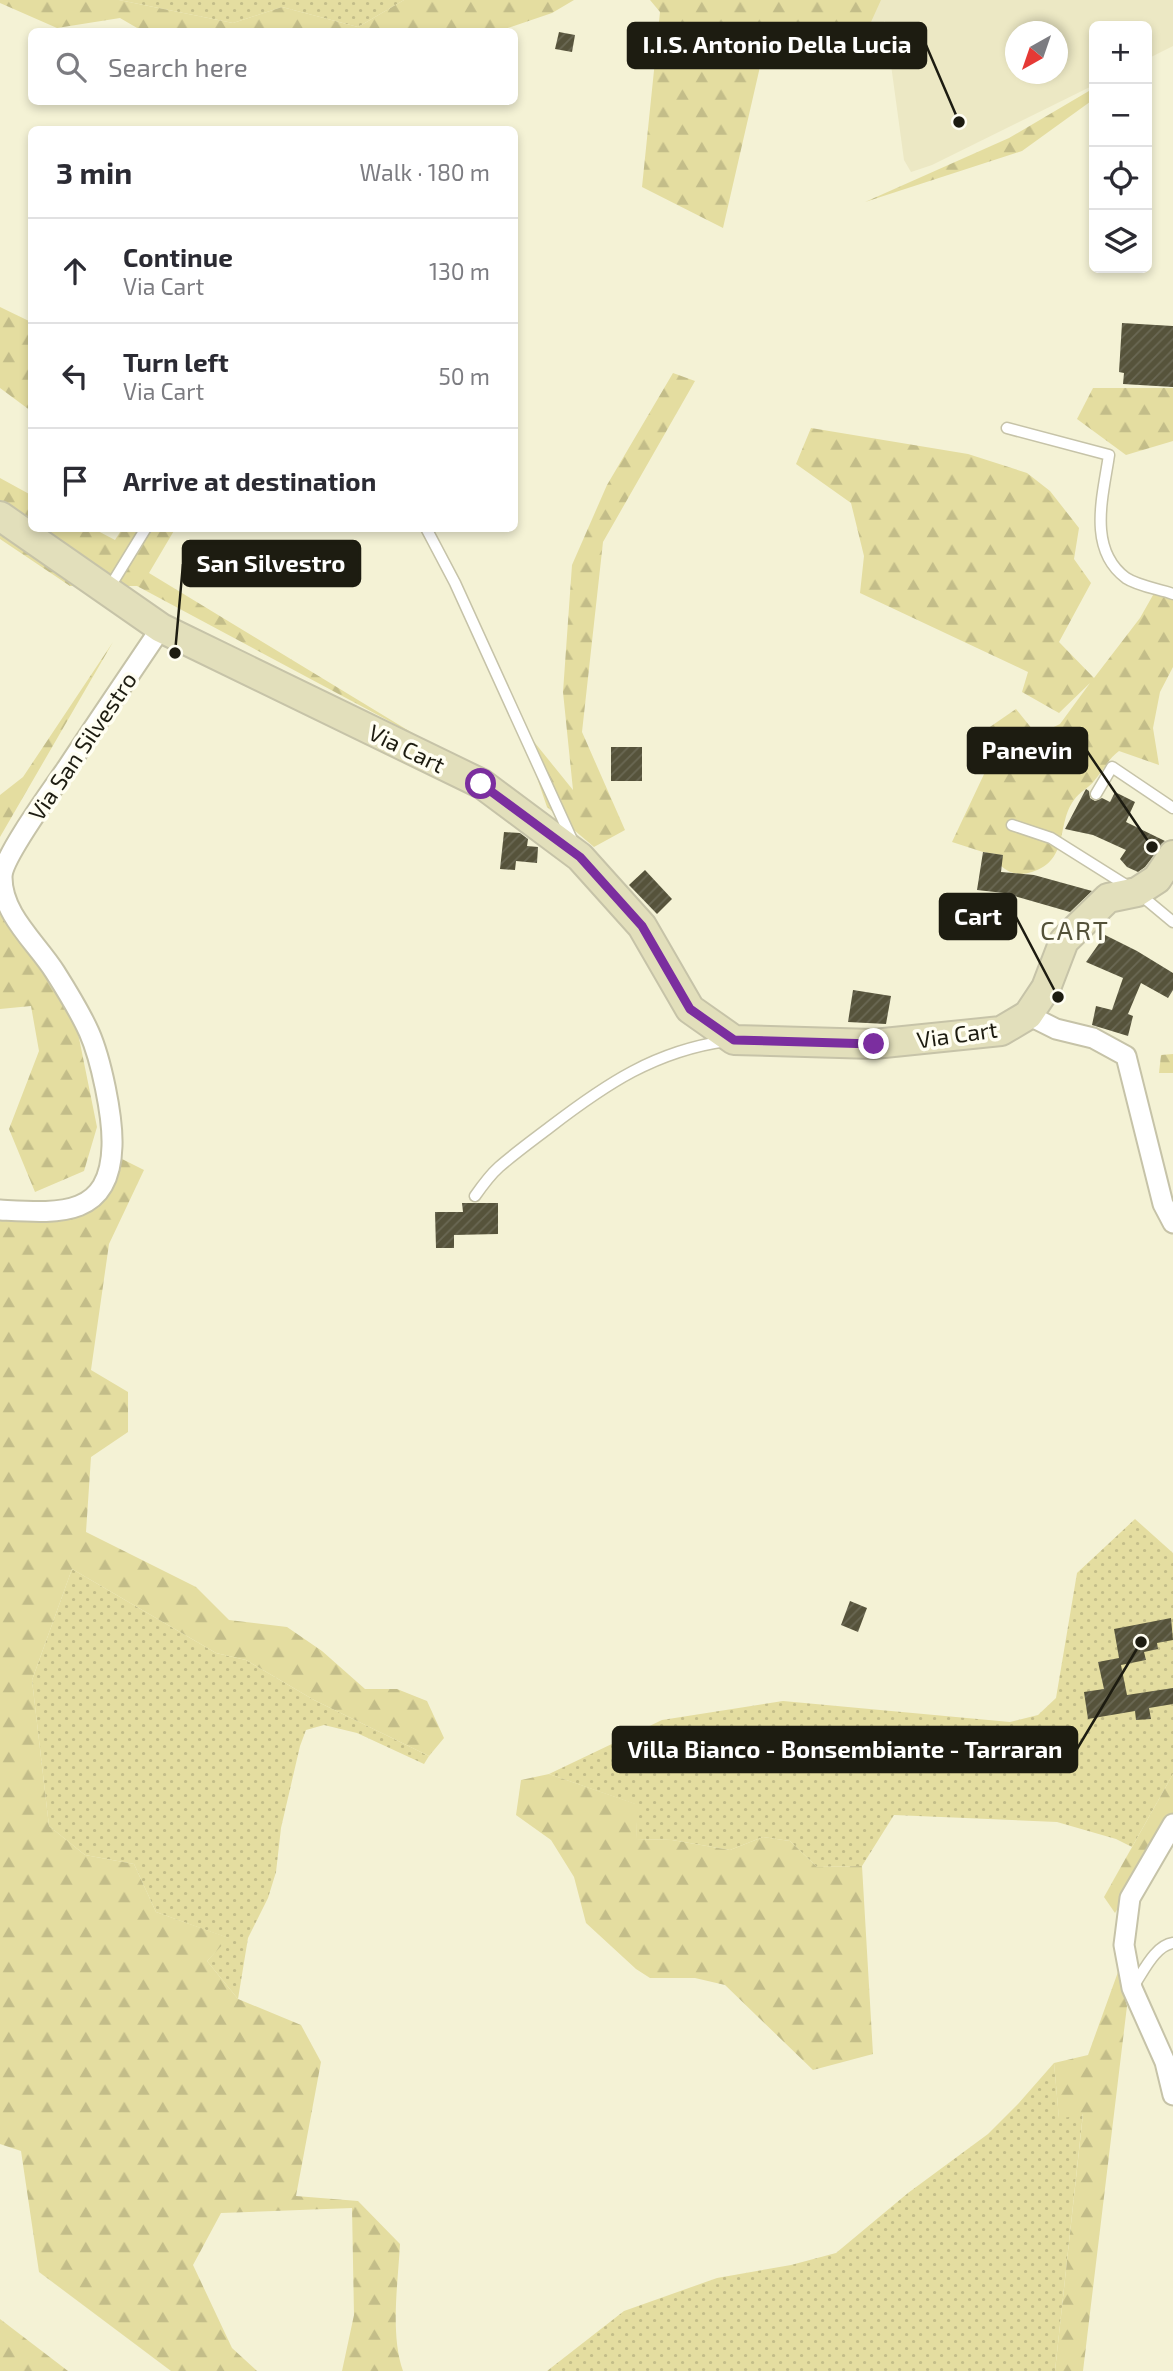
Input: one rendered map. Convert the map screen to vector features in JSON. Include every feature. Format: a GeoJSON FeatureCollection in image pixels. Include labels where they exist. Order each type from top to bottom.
{"type":"FeatureCollection","features":[{"type":"Feature","properties":{"kind":"street","name":"Via Cart"},"geometry":{"type":"LineString","coordinates":[[0,516],[161,628],[481,784],[580,857],[642,926],[690,1009],[734,1040],[874,1044],[1001,1031],[1028,1015],[1046,988],[1064,941],[1108,898],[1137,892],[1157,879],[1173,855]]}},
{"type":"Feature","properties":{"kind":"street","name":"Via San Silvestro"},"geometry":{"type":"LineString","coordinates":[[0,1210],[55,1212],[88,1203],[104,1185],[111,1162],[112,1130],[106,1093],[90,1033],[55,971],[13,915],[5,898],[2,873],[25,830],[161,628]]}},
{"type":"Feature","properties":{"kind":"street"},"geometry":{"type":"LineString","coordinates":[[1028,1015],[1056,1028],[1093,1038],[1126,1056],[1163,1204],[1173,1223]]}},
{"type":"Feature","properties":{"kind":"street"},"geometry":{"type":"LineString","coordinates":[[1173,1824],[1130,1898],[1124,1945],[1132,1989],[1165,2062],[1173,2095]]}},
{"type":"Feature","properties":{"kind":"lane"},"geometry":{"type":"LineString","coordinates":[[1007,428],[1109,455],[1100,523],[1108,561],[1128,580],[1173,594]]}},
{"type":"Feature","properties":{"kind":"lane"},"geometry":{"type":"LineString","coordinates":[[107,590],[143,532]]}},
{"type":"Feature","properties":{"kind":"lane"},"geometry":{"type":"LineString","coordinates":[[428,532],[456,583],[580,857]]}},
{"type":"Feature","properties":{"kind":"lane"},"geometry":{"type":"LineString","coordinates":[[1096,794],[1112,767],[1173,808]]}},
{"type":"Feature","properties":{"kind":"lane"},"geometry":{"type":"LineString","coordinates":[[1013,825],[1051,838],[1137,892],[1173,922]]}},
{"type":"Feature","properties":{"kind":"lane"},"geometry":{"type":"LineString","coordinates":[[475,1196],[498,1168],[577,1106],[622,1076],[660,1057],[684,1049],[734,1040]]}},
{"type":"Feature","properties":{"kind":"lane"},"geometry":{"type":"LineString","coordinates":[[1132,1989],[1159,1950],[1166,1944],[1173,1943]]}},
{"type":"Feature","properties":{"kind":"shaded area"},"geometry":{"type":"Polygon","coordinates":[[[677,0],[1173,0],[1173,46],[1152,56],[1152,21],[1089,21],[1089,87],[932,165],[911,172],[904,160],[885,21],[866,33],[765,45],[677,0]]]}},
{"type":"Feature","properties":{"kind":"green space"},"geometry":{"type":"Polygon","coordinates":[[[0,0],[119,0],[233,23],[282,7],[358,27],[404,0],[574,0],[552,13],[508,28],[137,28],[120,18],[57,28],[0,3],[0,0]]]}},
{"type":"Feature","properties":{"kind":"green space"},"geometry":{"type":"Polygon","coordinates":[[[119,0],[404,0],[358,27],[282,7],[233,23],[119,0]]]}},
{"type":"Feature","properties":{"kind":"green space"},"geometry":{"type":"Polygon","coordinates":[[[650,0],[881,0],[866,33],[765,45],[723,228],[642,187],[660,12],[650,0]]]}},
{"type":"Feature","properties":{"kind":"green space"},"geometry":{"type":"Polygon","coordinates":[[[1089,91],[1089,103],[1022,151],[865,202],[1009,138],[1089,91]]]}},
{"type":"Feature","properties":{"kind":"green space"},"geometry":{"type":"Polygon","coordinates":[[[0,307],[28,321],[28,409],[0,388],[0,307]]]}},
{"type":"Feature","properties":{"kind":"green space"},"geometry":{"type":"Polygon","coordinates":[[[673,373],[695,381],[603,542],[582,732],[625,830],[594,847],[547,807],[518,722],[573,790],[563,692],[572,565],[607,485],[673,373]]]}},
{"type":"Feature","properties":{"kind":"green space"},"geometry":{"type":"Polygon","coordinates":[[[1093,388],[1173,388],[1173,441],[1126,455],[1077,419],[1093,388]]]}},
{"type":"Feature","properties":{"kind":"green space"},"geometry":{"type":"Polygon","coordinates":[[[811,428],[968,454],[1027,473],[1050,491],[1079,528],[1074,559],[1091,583],[1059,642],[1094,678],[1140,618],[1157,588],[1173,594],[1173,667],[1160,692],[1153,728],[1159,765],[1119,751],[1115,754],[1092,783],[1074,800],[1057,850],[1044,866],[1032,872],[1015,874],[1001,866],[1002,855],[952,842],[986,770],[984,731],[1016,709],[1037,735],[1060,724],[1090,683],[1059,713],[1022,692],[1028,672],[860,593],[864,556],[851,503],[796,464],[811,428]]]}},
{"type":"Feature","properties":{"kind":"green space"},"geometry":{"type":"Polygon","coordinates":[[[0,478],[28,493],[28,532],[100,532],[115,540],[120,532],[173,532],[149,573],[419,737],[137,586],[70,586],[0,539],[0,478]]]}},
{"type":"Feature","properties":{"kind":"green space"},"geometry":{"type":"Polygon","coordinates":[[[113,642],[0,837],[0,795],[23,777],[113,642]]]}},
{"type":"Feature","properties":{"kind":"green space"},"geometry":{"type":"Polygon","coordinates":[[[0,887],[78,1033],[97,1127],[84,1171],[35,1192],[9,1129],[39,1051],[31,1006],[0,1009],[0,887]]]}},
{"type":"Feature","properties":{"kind":"green space"},"geometry":{"type":"Polygon","coordinates":[[[1173,1054],[1173,1073],[1159,1073],[1161,1055],[1173,1054]]]}},
{"type":"Feature","properties":{"kind":"green space"},"geometry":{"type":"Polygon","coordinates":[[[122,1159],[144,1170],[109,1244],[91,1370],[128,1392],[128,1432],[91,1457],[86,1532],[196,1587],[229,1620],[287,1627],[322,1651],[365,1689],[397,1689],[427,1701],[444,1738],[429,1756],[314,1700],[246,1660],[216,1653],[72,1569],[32,1680],[49,1826],[85,1855],[134,1864],[156,1912],[229,1938],[207,1961],[238,1999],[301,2025],[321,2062],[296,2196],[358,2201],[400,2244],[396,2325],[403,2371],[342,2371],[354,2315],[352,2208],[221,2213],[193,2265],[232,2348],[257,2371],[171,2371],[39,2272],[21,2151],[0,2144],[0,1213],[91,1211],[122,1159]]]}},
{"type":"Feature","properties":{"kind":"green space"},"geometry":{"type":"Polygon","coordinates":[[[1135,1519],[1173,1553],[1173,1774],[1132,1847],[1116,1839],[1057,1822],[894,1815],[862,1866],[817,1867],[790,1841],[763,1837],[730,1850],[672,1840],[637,1839],[635,1804],[549,1774],[662,1720],[783,1701],[1010,1722],[1038,1715],[1056,1698],[1077,1573],[1135,1519]]]}},
{"type":"Feature","properties":{"kind":"green space"},"geometry":{"type":"Polygon","coordinates":[[[72,1569],[216,1653],[246,1660],[314,1700],[429,1756],[424,1764],[357,1733],[324,1725],[306,1730],[281,1828],[276,1872],[268,1898],[248,1938],[238,1999],[207,1961],[228,1938],[156,1912],[134,1864],[85,1855],[49,1826],[32,1680],[72,1569]]]}},
{"type":"Feature","properties":{"kind":"green space"},"geometry":{"type":"Polygon","coordinates":[[[549,1774],[636,1804],[637,1839],[672,1840],[730,1850],[763,1837],[790,1841],[817,1867],[862,1866],[873,2054],[813,2070],[725,1985],[695,1978],[650,1978],[636,1969],[586,1923],[574,1877],[551,1840],[516,1815],[521,1780],[549,1774]]]}},
{"type":"Feature","properties":{"kind":"green space"},"geometry":{"type":"Polygon","coordinates":[[[1173,1774],[1173,1814],[1115,1913],[1104,1897],[1173,1774]]]}},
{"type":"Feature","properties":{"kind":"green space"},"geometry":{"type":"Polygon","coordinates":[[[1118,1972],[1127,2006],[1083,2371],[1055,2371],[1083,2114],[1059,2119],[1054,2063],[1088,2055],[1118,1972]]]}},
{"type":"Feature","properties":{"kind":"green space"},"geometry":{"type":"Polygon","coordinates":[[[1054,2063],[1059,2118],[1083,2113],[1055,2371],[547,2371],[624,2311],[717,2278],[791,2265],[836,2253],[908,2193],[988,2134],[1054,2063]]]}},
{"type":"Feature","properties":{"kind":"green space"},"geometry":{"type":"Polygon","coordinates":[[[0,2319],[68,2371],[0,2371],[0,2319]]]}},
{"type":"Feature","properties":{"kind":"building"},"geometry":{"type":"Polygon","coordinates":[[[559,32],[575,35],[572,52],[555,49],[559,32]]]}},
{"type":"Feature","properties":{"kind":"building"},"geometry":{"type":"Polygon","coordinates":[[[1122,323],[1173,326],[1173,387],[1123,384],[1124,373],[1119,372],[1122,323]]]}},
{"type":"Feature","properties":{"kind":"building"},"geometry":{"type":"Polygon","coordinates":[[[611,747],[642,747],[642,781],[611,781],[611,747]]]}},
{"type":"Feature","properties":{"kind":"building"},"geometry":{"type":"Polygon","coordinates":[[[1086,789],[1090,798],[1095,801],[1102,798],[1110,802],[1115,792],[1135,802],[1126,822],[1165,841],[1138,872],[1127,867],[1120,859],[1126,850],[1093,835],[1065,829],[1086,789]]]}},
{"type":"Feature","properties":{"kind":"building"},"geometry":{"type":"Polygon","coordinates":[[[504,832],[520,833],[528,839],[527,846],[538,847],[537,863],[516,861],[515,870],[500,869],[504,832]]]}},
{"type":"Feature","properties":{"kind":"building"},"geometry":{"type":"Polygon","coordinates":[[[983,852],[1003,855],[1001,872],[1034,875],[1092,891],[1070,912],[1004,893],[977,890],[983,852]]]}},
{"type":"Feature","properties":{"kind":"building"},"geometry":{"type":"Polygon","coordinates":[[[645,870],[672,899],[657,914],[629,885],[645,870]]]}},
{"type":"Feature","properties":{"kind":"building"},"geometry":{"type":"Polygon","coordinates":[[[1105,935],[1173,973],[1173,990],[1168,998],[1141,983],[1128,1014],[1133,1016],[1128,1036],[1092,1025],[1096,1006],[1112,1010],[1123,978],[1086,962],[1105,935]]]}},
{"type":"Feature","properties":{"kind":"building"},"geometry":{"type":"Polygon","coordinates":[[[853,990],[891,996],[886,1024],[848,1022],[853,990]]]}},
{"type":"Feature","properties":{"kind":"building"},"geometry":{"type":"Polygon","coordinates":[[[462,1203],[498,1203],[498,1234],[454,1235],[454,1248],[436,1248],[435,1212],[463,1212],[462,1203]]]}},
{"type":"Feature","properties":{"kind":"building"},"geometry":{"type":"Polygon","coordinates":[[[850,1601],[867,1608],[858,1632],[841,1625],[850,1601]]]}},
{"type":"Feature","properties":{"kind":"building"},"geometry":{"type":"Polygon","coordinates":[[[1171,1618],[1173,1640],[1157,1643],[1158,1649],[1144,1652],[1146,1660],[1121,1665],[1127,1695],[1173,1688],[1173,1704],[1149,1708],[1151,1719],[1136,1720],[1135,1711],[1088,1719],[1084,1692],[1104,1689],[1098,1662],[1119,1658],[1114,1629],[1171,1618]]]}},
{"type":"Feature","properties":{"kind":"place","name":"I.I.S. Antonio Della Lucia"},"geometry":{"type":"Point","coordinates":[959,122]}},
{"type":"Feature","properties":{"kind":"place","name":"San Silvestro"},"geometry":{"type":"Point","coordinates":[175,653]}},
{"type":"Feature","properties":{"kind":"place","name":"Panevin"},"geometry":{"type":"Point","coordinates":[1152,847]}},
{"type":"Feature","properties":{"kind":"place","name":"Cart"},"geometry":{"type":"Point","coordinates":[1058,997]}},
{"type":"Feature","properties":{"kind":"place","name":"Villa Bianco - Bonsembiante - Tarraran"},"geometry":{"type":"Point","coordinates":[1141,1642]}},
{"type":"Feature","properties":{"kind":"district","name":"CART"},"geometry":{"type":"Point","coordinates":[1075,929]}},
{"type":"Feature","properties":{"kind":"route"},"geometry":{"type":"LineString","coordinates":[[481,784],[580,857],[642,926],[690,1009],[734,1040],[874,1044]]}}]}
